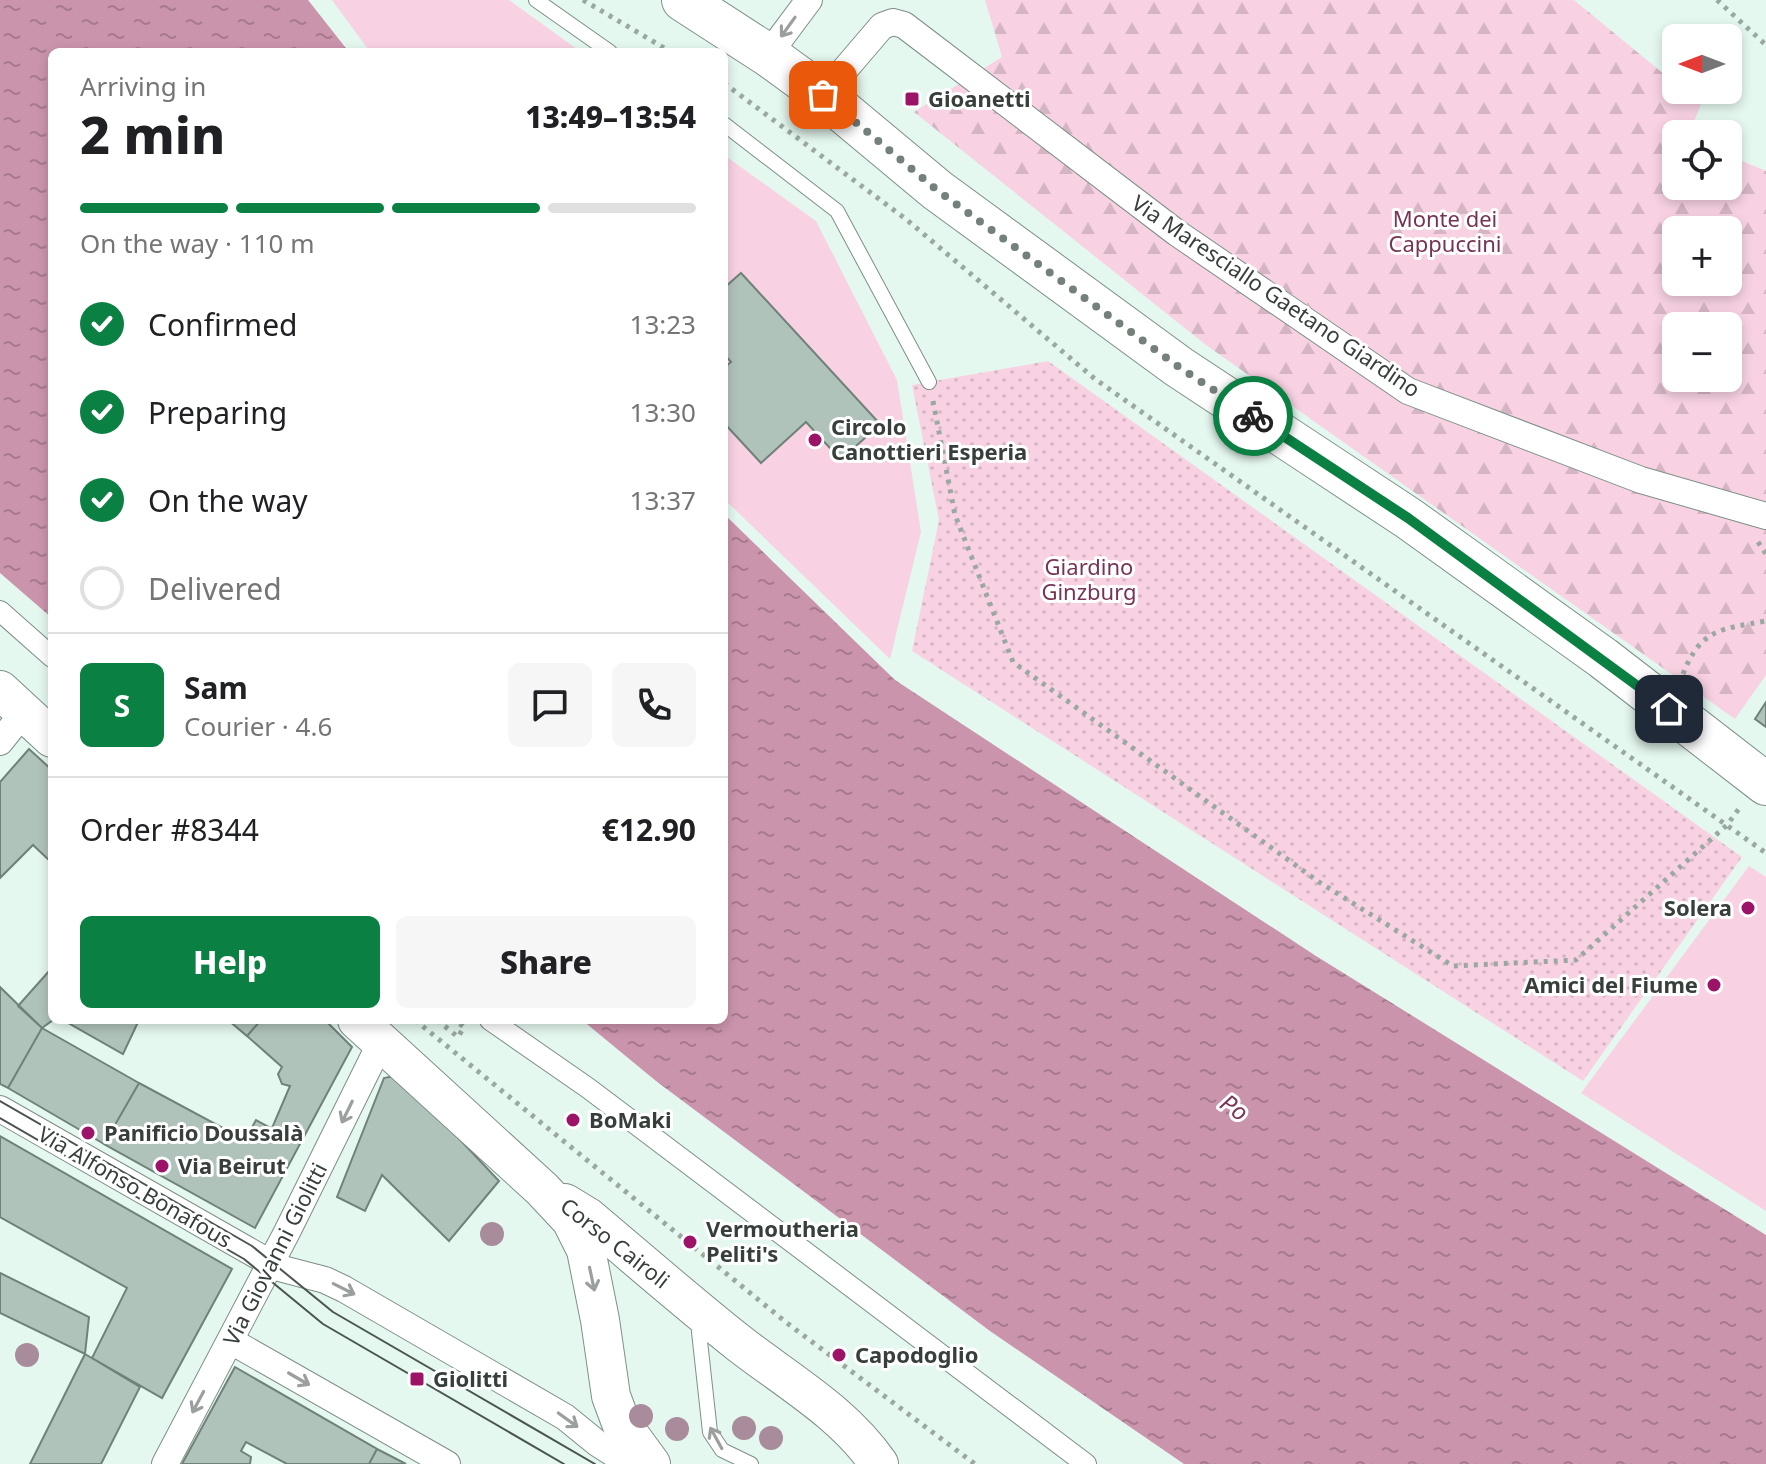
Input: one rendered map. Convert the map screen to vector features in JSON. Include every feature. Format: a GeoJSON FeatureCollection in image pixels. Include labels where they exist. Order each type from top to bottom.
{"type":"FeatureCollection","features":[{"type":"Feature","properties":{"kind":"main road"},"geometry":{"type":"LineString","coordinates":[[683,0],[823,95],[937,190],[1168,359],[1408,518],[1669,709],[1763,782]]}},
{"type":"Feature","properties":{"kind":"main road"},"geometry":{"type":"LineString","coordinates":[[12,701],[48,734]]}},
{"type":"Feature","properties":{"kind":"main road"},"geometry":{"type":"LineString","coordinates":[[369,1031],[542,1189]]}},
{"type":"Feature","properties":{"kind":"main road","name":"Corso Cairoli"},"geometry":{"type":"LineString","coordinates":[[542,1189],[588,1217],[740,1344],[830,1409],[865,1444],[879,1464]]}},
{"type":"Feature","properties":{"kind":"main road","name":"Corso Cairoli"},"geometry":{"type":"LineString","coordinates":[[542,1189],[571,1220],[586,1250],[611,1396],[621,1423],[651,1464]]}},
{"type":"Feature","properties":{"kind":"main road"},"geometry":{"type":"LineString","coordinates":[[669,1285],[699,1332],[741,1374],[835,1444],[851,1464]]}},
{"type":"Feature","properties":{"kind":"street"},"geometry":{"type":"LineString","coordinates":[[768,55],[809,0]]}},
{"type":"Feature","properties":{"kind":"street"},"geometry":{"type":"LineString","coordinates":[[823,95],[882,26],[891,11]]}},
{"type":"Feature","properties":{"kind":"street","name":"Via Maresciallo Gaetano Giardino"},"geometry":{"type":"LineString","coordinates":[[891,11],[904,25],[1177,233],[1408,391],[1641,480],[1766,516]]}},
{"type":"Feature","properties":{"kind":"street"},"geometry":{"type":"LineString","coordinates":[[0,611],[48,653]]}},
{"type":"Feature","properties":{"kind":"street"},"geometry":{"type":"LineString","coordinates":[[0,742],[12,701]]}},
{"type":"Feature","properties":{"kind":"street"},"geometry":{"type":"LineString","coordinates":[[496,1024],[588,1088],[1086,1464]]}},
{"type":"Feature","properties":{"kind":"street","name":"Via Giovanni Giolitti"},"geometry":{"type":"LineString","coordinates":[[165,1464],[270,1264],[369,1031]]}},
{"type":"Feature","properties":{"kind":"street","name":"Via Alfonso Bonafous"},"geometry":{"type":"LineString","coordinates":[[0,1109],[270,1264]]}},
{"type":"Feature","properties":{"kind":"street"},"geometry":{"type":"LineString","coordinates":[[270,1264],[344,1289],[565,1417],[630,1464]]}},
{"type":"Feature","properties":{"kind":"street"},"geometry":{"type":"LineString","coordinates":[[231,1341],[447,1464]]}},
{"type":"Feature","properties":{"kind":"lane"},"geometry":{"type":"LineString","coordinates":[[536,0],[604,48]]}},
{"type":"Feature","properties":{"kind":"lane"},"geometry":{"type":"LineString","coordinates":[[728,127],[837,211],[929,382]]}},
{"type":"Feature","properties":{"kind":"lane"},"geometry":{"type":"LineString","coordinates":[[699,1332],[710,1432],[722,1450],[751,1464]]}},
{"type":"Feature","properties":{"kind":"path"},"geometry":{"type":"LineString","coordinates":[[583,0],[664,48]]}},
{"type":"Feature","properties":{"kind":"path"},"geometry":{"type":"LineString","coordinates":[[1717,0],[1766,45]]}},
{"type":"Feature","properties":{"kind":"path"},"geometry":{"type":"LineString","coordinates":[[728,86],[907,220],[1095,379],[1766,853]]}},
{"type":"Feature","properties":{"kind":"path"},"geometry":{"type":"LineString","coordinates":[[929,382],[955,515],[1013,662],[1319,882],[1453,966],[1576,960],[1727,825],[1763,782]]}},
{"type":"Feature","properties":{"kind":"path"},"geometry":{"type":"LineString","coordinates":[[1669,709],[1691,655],[1715,631],[1766,621]]}},
{"type":"Feature","properties":{"kind":"path"},"geometry":{"type":"LineString","coordinates":[[420,1024],[787,1323],[975,1464]]}},
{"type":"Feature","properties":{"kind":"path"},"geometry":{"type":"LineString","coordinates":[[442,1024],[458,1037],[464,1027],[460,1024]]}},
{"type":"Feature","properties":{"kind":"green space"},"geometry":{"type":"Polygon","coordinates":[[[332,0],[509,0],[575,48],[367,48],[332,0]]]}},
{"type":"Feature","properties":{"kind":"green space","name":"Monte dei Cappuccini"},"geometry":{"type":"Polygon","coordinates":[[[985,0],[1574,0],[1662,72],[1662,104],[1701,104],[1695,120],[1662,120],[1662,200],[1742,200],[1742,161],[1766,171],[1766,675],[1735,719],[1206,345],[914,112],[1002,57],[985,0]]]}},
{"type":"Feature","properties":{"kind":"green space","name":"Circolo Canottieri Esperia"},"geometry":{"type":"Polygon","coordinates":[[[728,158],[816,221],[897,380],[921,532],[890,659],[728,503],[728,158]]]}},
{"type":"Feature","properties":{"kind":"green space","name":"Giardino Ginzburg"},"geometry":{"type":"Polygon","coordinates":[[[1048,361],[1742,857],[1583,1081],[912,651],[939,520],[912,385],[1048,361]]]}},
{"type":"Feature","properties":{"kind":"green space","name":"Amici del Fiume"},"geometry":{"type":"Polygon","coordinates":[[[1749,866],[1766,877],[1766,1211],[1581,1093],[1749,866]]]}},
{"type":"Feature","properties":{"kind":"water"},"geometry":{"type":"Polygon","coordinates":[[[0,0],[308,0],[346,48],[48,48],[48,615],[0,573],[0,0]]]}},
{"type":"Feature","properties":{"kind":"water","name":"Po"},"geometry":{"type":"Polygon","coordinates":[[[728,518],[895,680],[1316,956],[1766,1235],[1766,1464],[1184,1464],[990,1331],[656,1081],[587,1024],[728,1024],[728,518]]]}},
{"type":"Feature","properties":{"kind":"building"},"geometry":{"type":"Polygon","coordinates":[[[741,273],[880,424],[841,460],[806,422],[761,463],[728,427],[728,365],[731,362],[728,359],[728,284],[741,273]]]}},
{"type":"Feature","properties":{"kind":"building"},"geometry":{"type":"Polygon","coordinates":[[[1766,702],[1766,727],[1755,719],[1766,702]]]}},
{"type":"Feature","properties":{"kind":"building"},"geometry":{"type":"Polygon","coordinates":[[[29,749],[48,766],[48,859],[33,845],[0,878],[0,782],[29,749]]]}},
{"type":"Feature","properties":{"kind":"building"},"geometry":{"type":"Polygon","coordinates":[[[48,972],[48,1024],[42,1028],[18,1006],[48,972]]]}},
{"type":"Feature","properties":{"kind":"building"},"geometry":{"type":"Polygon","coordinates":[[[0,987],[42,1028],[8,1088],[0,1084],[0,987]]]}},
{"type":"Feature","properties":{"kind":"building"},"geometry":{"type":"Polygon","coordinates":[[[70,1024],[137,1024],[123,1054],[70,1024]]]}},
{"type":"Feature","properties":{"kind":"building"},"geometry":{"type":"Polygon","coordinates":[[[233,1024],[258,1024],[247,1036],[233,1024]]]}},
{"type":"Feature","properties":{"kind":"building"},"geometry":{"type":"Polygon","coordinates":[[[258,1024],[329,1024],[352,1047],[300,1144],[272,1128],[290,1086],[282,1084],[278,1074],[282,1067],[247,1036],[258,1024]]]}},
{"type":"Feature","properties":{"kind":"building"},"geometry":{"type":"Polygon","coordinates":[[[42,1028],[139,1083],[104,1144],[8,1088],[42,1028]]]}},
{"type":"Feature","properties":{"kind":"building"},"geometry":{"type":"Polygon","coordinates":[[[399,1075],[499,1181],[449,1241],[382,1175],[365,1211],[337,1197],[384,1078],[399,1075]]]}},
{"type":"Feature","properties":{"kind":"building"},"geometry":{"type":"Polygon","coordinates":[[[139,1083],[245,1140],[256,1120],[300,1144],[255,1228],[104,1144],[139,1083]]]}},
{"type":"Feature","properties":{"kind":"building"},"geometry":{"type":"Polygon","coordinates":[[[0,1136],[232,1269],[162,1398],[92,1358],[127,1288],[0,1217],[0,1136]]]}},
{"type":"Feature","properties":{"kind":"building"},"geometry":{"type":"Polygon","coordinates":[[[0,1273],[89,1317],[85,1354],[0,1313],[0,1273]]]}},
{"type":"Feature","properties":{"kind":"building"},"geometry":{"type":"Polygon","coordinates":[[[85,1354],[140,1387],[101,1464],[30,1464],[85,1354]]]}},
{"type":"Feature","properties":{"kind":"building"},"geometry":{"type":"Polygon","coordinates":[[[235,1367],[377,1449],[369,1464],[287,1464],[246,1442],[241,1451],[251,1457],[250,1464],[182,1464],[235,1367]]]}},
{"type":"Feature","properties":{"kind":"building"},"geometry":{"type":"Polygon","coordinates":[[[377,1449],[406,1464],[369,1464],[377,1449]]]}},
{"type":"Feature","properties":{"kind":"tram line"},"geometry":{"type":"LineString","coordinates":[[0,1101],[252,1246],[333,1312],[595,1464]]}},
{"type":"Feature","properties":{"kind":"tram line"},"geometry":{"type":"LineString","coordinates":[[0,1118],[244,1259],[323,1324],[564,1464]]}},
{"type":"Feature","properties":{"kind":"way so far"},"geometry":{"type":"LineString","coordinates":[[823,95],[937,190],[1179,367],[1253,416]]}},
{"type":"Feature","properties":{"kind":"place","name":"Gioanetti"},"geometry":{"type":"Point","coordinates":[912,99]}},
{"type":"Feature","properties":{"kind":"place","name":"Circolo Canottieri Esperia"},"geometry":{"type":"Point","coordinates":[815,440]}},
{"type":"Feature","properties":{"kind":"place","name":"Solera"},"geometry":{"type":"Point","coordinates":[1748,908]}},
{"type":"Feature","properties":{"kind":"place","name":"Amici del Fiume"},"geometry":{"type":"Point","coordinates":[1714,985]}},
{"type":"Feature","properties":{"kind":"place","name":"BoMaki"},"geometry":{"type":"Point","coordinates":[573,1120]}},
{"type":"Feature","properties":{"kind":"place","name":"Panificio Doussalà"},"geometry":{"type":"Point","coordinates":[88,1133]}},
{"type":"Feature","properties":{"kind":"place","name":"Via Beirut"},"geometry":{"type":"Point","coordinates":[162,1166]}},
{"type":"Feature","properties":{"kind":"place","name":"Vermoutheria Peliti's"},"geometry":{"type":"Point","coordinates":[690,1242]}},
{"type":"Feature","properties":{"kind":"place","name":"Capodoglio"},"geometry":{"type":"Point","coordinates":[839,1355]}},
{"type":"Feature","properties":{"kind":"place","name":"Giolitti"},"geometry":{"type":"Point","coordinates":[417,1379]}},
{"type":"Feature","properties":{"kind":"route"},"geometry":{"type":"LineString","coordinates":[[1253,416],[1408,518],[1669,709]]}}]}
